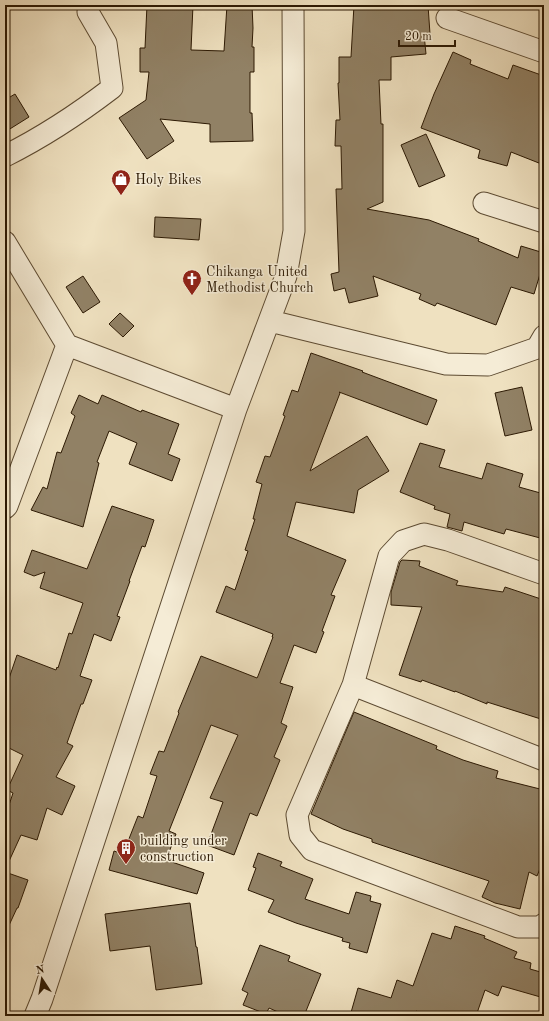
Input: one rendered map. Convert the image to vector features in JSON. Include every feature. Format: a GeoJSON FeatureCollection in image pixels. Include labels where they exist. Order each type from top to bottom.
{"type":"FeatureCollection","features":[{"type":"Feature","properties":{"kind":"street"},"geometry":{"type":"LineString","coordinates":[[42,1010],[236,409],[286,276],[294,231],[293,5]]}},
{"type":"Feature","properties":{"kind":"street"},"geometry":{"type":"LineString","coordinates":[[5,156],[28,145],[80,113],[112,88],[106,42],[88,12]]}},
{"type":"Feature","properties":{"kind":"street"},"geometry":{"type":"LineString","coordinates":[[448,18],[544,52]]}},
{"type":"Feature","properties":{"kind":"street"},"geometry":{"type":"LineString","coordinates":[[484,203],[544,222]]}},
{"type":"Feature","properties":{"kind":"street"},"geometry":{"type":"LineString","coordinates":[[5,242],[67,346],[236,409]]}},
{"type":"Feature","properties":{"kind":"street"},"geometry":{"type":"LineString","coordinates":[[270,320],[446,364],[488,365],[537,348],[544,336]]}},
{"type":"Feature","properties":{"kind":"street"},"geometry":{"type":"LineString","coordinates":[[5,508],[67,346]]}},
{"type":"Feature","properties":{"kind":"street"},"geometry":{"type":"LineString","coordinates":[[544,574],[448,540],[424,534],[404,541],[389,556],[353,685],[297,815],[300,835],[312,850],[518,927],[540,927],[544,924]]}},
{"type":"Feature","properties":{"kind":"street"},"geometry":{"type":"LineString","coordinates":[[353,685],[544,760]]}},
{"type":"Feature","properties":{"kind":"building"},"geometry":{"type":"Polygon","coordinates":[[[147,5],[193,5],[191,50],[224,51],[227,5],[252,5],[252,47],[254,47],[254,72],[250,72],[250,113],[252,113],[253,141],[210,142],[210,124],[160,119],[174,141],[147,159],[119,118],[146,100],[149,72],[140,72],[140,48],[145,48],[147,5]]]}},
{"type":"Feature","properties":{"kind":"building"},"geometry":{"type":"Polygon","coordinates":[[[354,5],[428,5],[430,34],[424,34],[426,54],[391,57],[391,80],[379,80],[381,124],[383,124],[383,202],[367,209],[429,220],[479,239],[478,241],[518,258],[521,246],[544,253],[544,261],[534,294],[511,287],[496,325],[437,303],[435,306],[419,299],[421,294],[373,276],[378,296],[349,303],[345,288],[334,291],[331,274],[339,272],[336,189],[342,189],[341,146],[335,146],[336,120],[340,120],[338,83],[339,57],[351,57],[354,5]]]}},
{"type":"Feature","properties":{"kind":"building"},"geometry":{"type":"Polygon","coordinates":[[[453,52],[471,60],[470,64],[508,79],[513,65],[544,76],[544,165],[511,152],[507,166],[478,158],[480,150],[421,128],[434,94],[453,52]]]}},
{"type":"Feature","properties":{"kind":"building"},"geometry":{"type":"Polygon","coordinates":[[[15,94],[29,117],[5,132],[5,100],[15,94]]]}},
{"type":"Feature","properties":{"kind":"building"},"geometry":{"type":"Polygon","coordinates":[[[426,134],[445,176],[419,187],[401,145],[426,134]]]}},
{"type":"Feature","properties":{"kind":"building"},"geometry":{"type":"Polygon","coordinates":[[[155,217],[201,219],[199,240],[154,237],[155,217]]]}},
{"type":"Feature","properties":{"kind":"building"},"geometry":{"type":"Polygon","coordinates":[[[83,276],[100,302],[83,313],[66,287],[83,276]]]}},
{"type":"Feature","properties":{"kind":"building"},"geometry":{"type":"Polygon","coordinates":[[[120,313],[134,326],[123,337],[109,324],[120,313]]]}},
{"type":"Feature","properties":{"kind":"building"},"geometry":{"type":"Polygon","coordinates":[[[311,353],[363,371],[362,372],[437,400],[427,425],[339,392],[340,393],[310,471],[367,436],[389,471],[358,490],[354,513],[296,502],[287,536],[346,560],[331,595],[335,596],[322,631],[324,632],[316,653],[294,645],[280,683],[293,687],[281,723],[287,726],[274,757],[280,760],[257,816],[250,813],[234,855],[207,845],[223,802],[210,798],[238,735],[211,725],[169,831],[176,834],[166,860],[204,873],[197,894],[109,870],[114,851],[123,854],[138,816],[143,818],[157,776],[150,774],[159,751],[164,752],[179,713],[178,712],[201,656],[257,678],[258,676],[273,634],[216,612],[226,586],[235,590],[248,551],[245,550],[255,519],[253,519],[262,484],[256,482],[265,456],[270,457],[285,416],[283,415],[292,390],[298,392],[311,353]]]}},
{"type":"Feature","properties":{"kind":"building"},"geometry":{"type":"Polygon","coordinates":[[[522,387],[532,430],[505,436],[495,393],[522,387]]]}},
{"type":"Feature","properties":{"kind":"building"},"geometry":{"type":"Polygon","coordinates":[[[79,395],[98,404],[102,395],[141,412],[142,410],[179,424],[168,454],[180,459],[172,481],[129,464],[137,443],[109,431],[97,462],[99,463],[83,527],[31,510],[43,487],[47,489],[57,452],[61,453],[75,416],[71,413],[79,395]]]}},
{"type":"Feature","properties":{"kind":"building"},"geometry":{"type":"Polygon","coordinates":[[[420,443],[445,450],[439,467],[482,479],[487,463],[523,474],[519,487],[544,494],[544,539],[506,529],[504,534],[464,522],[462,531],[447,527],[450,514],[434,509],[435,506],[400,492],[420,443]]]}},
{"type":"Feature","properties":{"kind":"building"},"geometry":{"type":"Polygon","coordinates":[[[112,506],[154,520],[145,547],[142,546],[129,581],[117,616],[120,617],[111,641],[94,634],[80,676],[92,680],[83,704],[81,704],[67,743],[73,746],[56,777],[75,786],[62,815],[47,808],[37,840],[21,835],[5,870],[5,817],[13,793],[7,790],[23,755],[5,746],[5,690],[17,655],[56,670],[57,667],[58,668],[69,633],[72,634],[83,603],[40,588],[45,572],[34,576],[24,572],[32,550],[87,569],[112,506]]]}},
{"type":"Feature","properties":{"kind":"building"},"geometry":{"type":"Polygon","coordinates":[[[402,560],[420,561],[419,566],[458,581],[456,585],[503,592],[505,587],[544,600],[544,720],[487,702],[487,704],[422,680],[421,682],[399,675],[422,607],[391,605],[391,592],[400,562],[402,560]]]}},
{"type":"Feature","properties":{"kind":"building"},"geometry":{"type":"Polygon","coordinates":[[[354,712],[437,746],[436,749],[463,760],[498,771],[496,778],[544,790],[544,859],[537,876],[529,872],[520,909],[495,903],[482,897],[489,881],[372,842],[372,839],[343,829],[311,814],[354,712]]]}},
{"type":"Feature","properties":{"kind":"building"},"geometry":{"type":"Polygon","coordinates":[[[258,853],[282,862],[280,866],[313,879],[305,899],[349,914],[356,892],[371,896],[370,901],[381,904],[367,953],[349,948],[350,943],[342,941],[343,938],[296,923],[268,912],[274,900],[248,890],[256,868],[253,867],[258,853]]]}},
{"type":"Feature","properties":{"kind":"building"},"geometry":{"type":"Polygon","coordinates":[[[5,872],[28,880],[18,908],[5,934],[5,872]]]}},
{"type":"Feature","properties":{"kind":"building"},"geometry":{"type":"Polygon","coordinates":[[[190,903],[202,984],[156,990],[150,946],[110,951],[105,914],[190,903]]]}},
{"type":"Feature","properties":{"kind":"building"},"geometry":{"type":"Polygon","coordinates":[[[455,926],[485,936],[484,938],[517,952],[514,958],[531,963],[530,969],[544,973],[544,998],[502,986],[498,996],[485,990],[476,1016],[430,1016],[416,1011],[415,1016],[350,1016],[358,988],[391,998],[397,980],[413,986],[432,933],[451,939],[455,926]]]}},
{"type":"Feature","properties":{"kind":"building"},"geometry":{"type":"Polygon","coordinates":[[[260,945],[290,956],[288,961],[321,974],[304,1016],[287,1016],[269,1008],[266,1014],[243,1005],[248,993],[242,990],[260,945]]]}},
{"type":"Feature","properties":{"kind":"place","name":"Holy Bikes"},"geometry":{"type":"Point","coordinates":[121,196]}},
{"type":"Feature","properties":{"kind":"place","name":"Chikanga United Methodist Church"},"geometry":{"type":"Point","coordinates":[192,296]}},
{"type":"Feature","properties":{"kind":"place","name":"building under construction"},"geometry":{"type":"Point","coordinates":[126,865]}}]}
